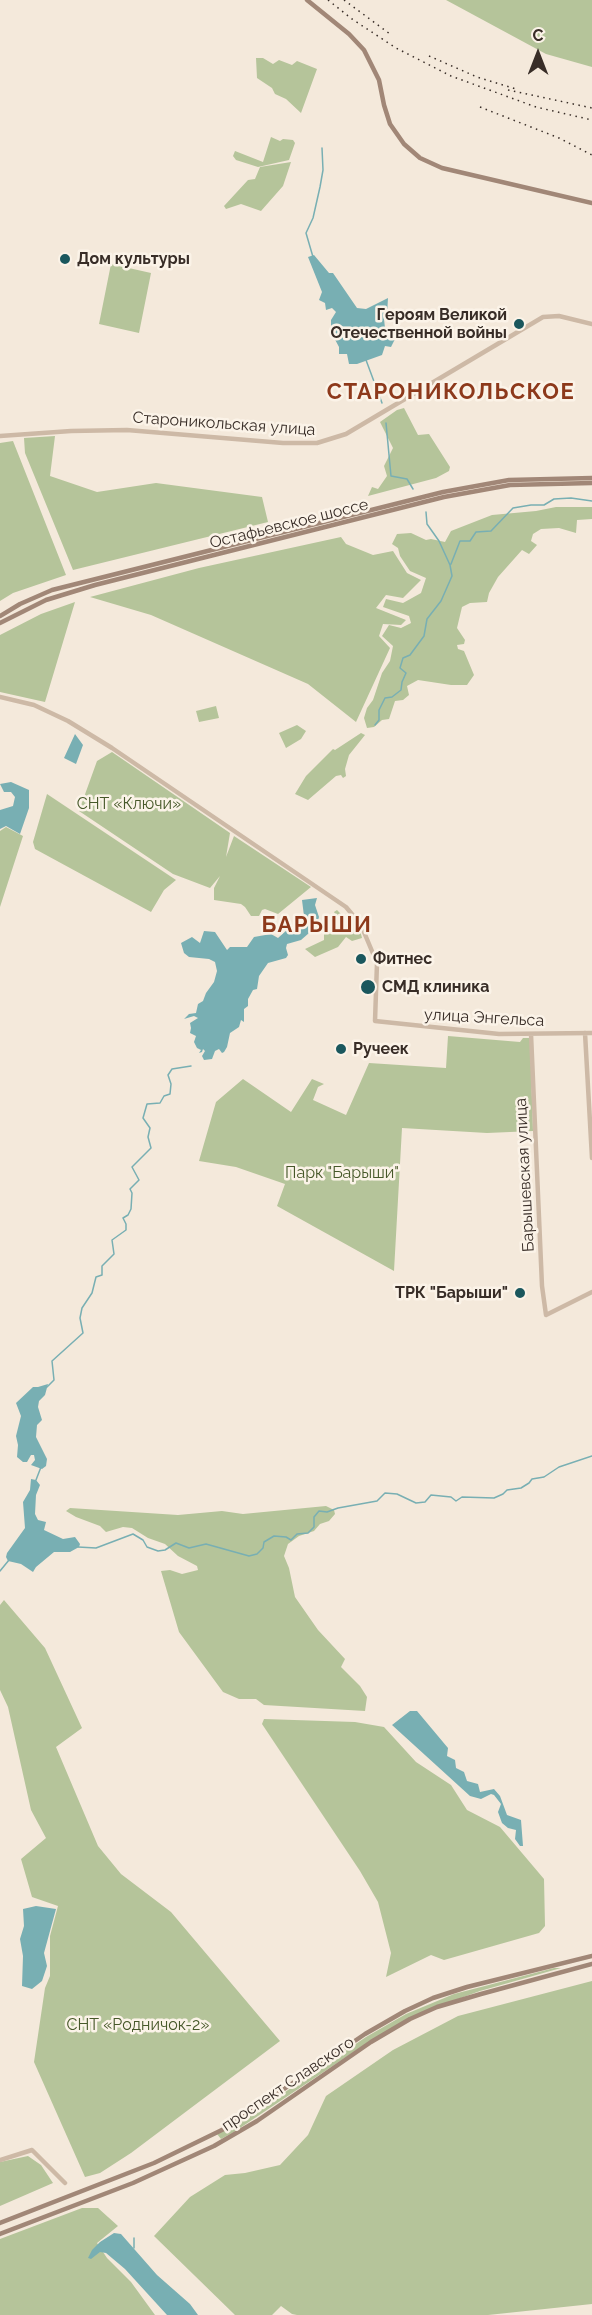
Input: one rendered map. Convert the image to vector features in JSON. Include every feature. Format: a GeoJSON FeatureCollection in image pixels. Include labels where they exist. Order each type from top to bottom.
{"type":"FeatureCollection","features":[{"type":"Feature","properties":{"kind":"main road"},"geometry":{"type":"LineString","coordinates":[[307,0],[349,34],[364,50],[377,74],[390,124],[404,144],[420,158],[451,170],[592,203]]}},
{"type":"Feature","properties":{"kind":"main road","name":"Остафьевское шоссе"},"geometry":{"type":"LineString","coordinates":[[0,616],[52,590],[443,492],[509,480],[592,478]]}},
{"type":"Feature","properties":{"kind":"main road","name":"Остафьевское шоссе"},"geometry":{"type":"LineString","coordinates":[[0,623],[46,600],[95,585],[444,497],[510,485],[592,483]]}},
{"type":"Feature","properties":{"kind":"main road","name":"проспект Славского"},"geometry":{"type":"LineString","coordinates":[[0,2223],[154,2163],[221,2130],[246,2116],[365,2034],[414,2006],[467,1987],[592,1956]]}},
{"type":"Feature","properties":{"kind":"main road","name":"проспект Славского"},"geometry":{"type":"LineString","coordinates":[[0,2234],[133,2183],[214,2146],[249,2126],[371,2042],[410,2019],[470,1997],[592,1964]]}},
{"type":"Feature","properties":{"kind":"street","name":"Староникольская улица"},"geometry":{"type":"LineString","coordinates":[[0,436],[127,430],[283,443],[317,443],[346,434],[543,317],[559,315],[592,324]]}},
{"type":"Feature","properties":{"kind":"street","name":"улица Энгельса"},"geometry":{"type":"LineString","coordinates":[[0,697],[34,705],[68,721],[112,748],[345,907],[361,925],[377,963],[375,1021],[499,1034],[592,1033]]}},
{"type":"Feature","properties":{"kind":"street"},"geometry":{"type":"LineString","coordinates":[[585,1033],[592,1158]]}},
{"type":"Feature","properties":{"kind":"street","name":"Барышевская улица"},"geometry":{"type":"LineString","coordinates":[[531,1034],[542,1286],[546,1316],[592,1292]]}},
{"type":"Feature","properties":{"kind":"street"},"geometry":{"type":"LineString","coordinates":[[0,2160],[33,2150],[65,2184]]}},
{"type":"Feature","properties":{"kind":"green space"},"geometry":{"type":"Polygon","coordinates":[[[446,0],[592,0],[592,67],[546,54],[446,0]]]}},
{"type":"Feature","properties":{"kind":"green space"},"geometry":{"type":"Polygon","coordinates":[[[256,58],[263,58],[273,64],[279,60],[292,65],[297,61],[317,69],[301,113],[257,78],[256,58]]]}},
{"type":"Feature","properties":{"kind":"green space"},"geometry":{"type":"Polygon","coordinates":[[[271,137],[280,141],[293,140],[295,143],[289,160],[258,167],[236,160],[233,156],[235,151],[263,162],[271,137]]]}},
{"type":"Feature","properties":{"kind":"green space"},"geometry":{"type":"Polygon","coordinates":[[[291,162],[283,186],[261,211],[241,204],[226,209],[224,206],[248,180],[255,179],[260,167],[291,162]]]}},
{"type":"Feature","properties":{"kind":"green space"},"geometry":{"type":"Polygon","coordinates":[[[111,264],[151,273],[139,333],[99,324],[111,264]]]}},
{"type":"Feature","properties":{"kind":"green space"},"geometry":{"type":"Polygon","coordinates":[[[404,408],[418,435],[429,434],[450,467],[449,471],[436,478],[368,496],[372,487],[378,489],[387,476],[384,466],[393,448],[380,422],[404,408]]]}},
{"type":"Feature","properties":{"kind":"green space"},"geometry":{"type":"Polygon","coordinates":[[[55,436],[50,476],[97,492],[156,483],[262,497],[268,522],[73,570],[25,453],[24,438],[55,436]]]}},
{"type":"Feature","properties":{"kind":"green space"},"geometry":{"type":"Polygon","coordinates":[[[13,441],[66,575],[13,593],[0,601],[0,443],[13,441]]]}},
{"type":"Feature","properties":{"kind":"green space"},"geometry":{"type":"Polygon","coordinates":[[[556,507],[592,507],[592,519],[577,520],[576,533],[559,528],[541,529],[533,534],[531,541],[537,545],[529,554],[522,550],[498,577],[487,602],[470,603],[462,607],[457,628],[465,640],[464,644],[457,645],[458,649],[464,651],[474,675],[467,685],[418,680],[407,686],[409,695],[403,700],[395,701],[389,719],[367,728],[364,718],[367,708],[373,700],[382,673],[390,661],[393,646],[382,636],[389,625],[401,628],[411,623],[409,616],[383,607],[386,599],[403,603],[421,593],[426,578],[410,571],[400,556],[398,548],[392,544],[397,534],[411,533],[426,540],[445,542],[451,531],[492,515],[556,507]]]}},
{"type":"Feature","properties":{"kind":"green space"},"geometry":{"type":"Polygon","coordinates":[[[341,537],[346,544],[373,555],[393,551],[407,573],[421,580],[403,598],[386,595],[376,608],[406,620],[401,625],[383,624],[379,636],[390,648],[356,722],[308,684],[151,615],[90,597],[199,568],[341,537]]]}},
{"type":"Feature","properties":{"kind":"green space"},"geometry":{"type":"Polygon","coordinates":[[[75,602],[45,702],[0,692],[0,635],[41,614],[75,602]]]}},
{"type":"Feature","properties":{"kind":"green space"},"geometry":{"type":"Polygon","coordinates":[[[216,706],[219,718],[199,722],[196,711],[216,706]]]}},
{"type":"Feature","properties":{"kind":"green space"},"geometry":{"type":"Polygon","coordinates":[[[297,725],[306,731],[301,739],[286,748],[279,733],[297,725]]]}},
{"type":"Feature","properties":{"kind":"green space"},"geometry":{"type":"Polygon","coordinates":[[[361,733],[365,735],[349,755],[345,769],[346,776],[343,778],[341,775],[336,776],[308,800],[295,794],[306,776],[333,749],[335,750],[361,733]]]}},
{"type":"Feature","properties":{"kind":"green space","name":"СНТ «Ключи»"},"geometry":{"type":"Polygon","coordinates":[[[112,752],[230,833],[226,857],[234,836],[311,887],[278,914],[265,909],[259,916],[251,916],[241,904],[214,900],[214,888],[220,876],[210,888],[173,874],[79,811],[97,761],[112,752]]]}},
{"type":"Feature","properties":{"kind":"green space"},"geometry":{"type":"Polygon","coordinates":[[[47,794],[176,880],[164,890],[151,912],[35,849],[33,842],[47,794]]]}},
{"type":"Feature","properties":{"kind":"green space"},"geometry":{"type":"Polygon","coordinates":[[[6,827],[23,836],[0,907],[0,831],[6,827]]]}},
{"type":"Feature","properties":{"kind":"green space"},"geometry":{"type":"Polygon","coordinates":[[[337,910],[343,916],[353,918],[359,926],[362,938],[352,941],[346,937],[338,947],[315,957],[305,949],[324,940],[324,931],[338,927],[338,918],[334,912],[337,910]]]}},
{"type":"Feature","properties":{"kind":"green space","name":"Парк \"Барыши\""},"geometry":{"type":"Polygon","coordinates":[[[448,1036],[520,1042],[523,1038],[530,1038],[533,1131],[487,1133],[402,1128],[394,1271],[277,1206],[285,1184],[236,1167],[199,1161],[216,1102],[243,1079],[291,1112],[312,1079],[324,1084],[318,1087],[313,1100],[346,1115],[369,1063],[446,1068],[448,1036]]]}},
{"type":"Feature","properties":{"kind":"green space"},"geometry":{"type":"Polygon","coordinates":[[[326,1506],[334,1510],[335,1514],[314,1531],[299,1536],[288,1544],[284,1556],[295,1597],[318,1630],[345,1659],[341,1667],[360,1686],[367,1697],[365,1711],[264,1705],[256,1699],[239,1699],[223,1692],[179,1632],[161,1571],[170,1570],[182,1574],[198,1570],[197,1566],[178,1556],[165,1544],[148,1538],[132,1528],[123,1527],[106,1532],[100,1526],[66,1511],[70,1508],[178,1515],[222,1511],[243,1514],[326,1506]]]}},
{"type":"Feature","properties":{"kind":"green space","name":"СНТ «Родничок-2»"},"geometry":{"type":"Polygon","coordinates":[[[4,1600],[45,1648],[82,1728],[56,1747],[98,1846],[121,1874],[171,1912],[280,2041],[131,2153],[100,2173],[85,2177],[34,2062],[45,1988],[50,1976],[50,1936],[58,1906],[32,1897],[21,1859],[46,1838],[31,1810],[8,1707],[0,1690],[0,1605],[4,1600]]]}},
{"type":"Feature","properties":{"kind":"green space"},"geometry":{"type":"Polygon","coordinates":[[[264,1719],[355,1722],[384,1727],[416,1762],[451,1785],[467,1810],[500,1827],[544,1879],[545,1926],[539,1933],[444,1960],[431,1955],[386,1977],[391,1953],[378,1902],[360,1871],[262,1724],[264,1719]]]}},
{"type":"Feature","properties":{"kind":"green space"},"geometry":{"type":"Polygon","coordinates":[[[561,1968],[480,1991],[425,2011],[370,2041],[234,2132],[221,2139],[217,2134],[266,2105],[366,2037],[406,2014],[454,1994],[561,1968]]]}},
{"type":"Feature","properties":{"kind":"green space"},"geometry":{"type":"Polygon","coordinates":[[[592,1981],[592,2304],[488,2315],[297,2315],[281,2306],[272,2315],[235,2315],[154,2236],[190,2197],[225,2175],[280,2165],[308,2135],[326,2096],[393,2050],[458,2016],[592,1981]]]}},
{"type":"Feature","properties":{"kind":"green space"},"geometry":{"type":"Polygon","coordinates":[[[28,2156],[41,2165],[53,2183],[0,2206],[0,2162],[28,2156]]]}},
{"type":"Feature","properties":{"kind":"green space"},"geometry":{"type":"Polygon","coordinates":[[[82,2208],[98,2208],[118,2226],[97,2243],[107,2258],[131,2282],[155,2315],[0,2315],[0,2239],[82,2208]]]}},
{"type":"Feature","properties":{"kind":"water"},"geometry":{"type":"Polygon","coordinates":[[[314,255],[329,273],[333,273],[357,308],[366,309],[388,298],[387,315],[384,319],[385,328],[395,339],[391,347],[385,346],[382,355],[357,364],[349,364],[347,354],[339,354],[339,347],[331,332],[331,320],[336,312],[332,308],[326,310],[325,303],[319,300],[322,292],[308,257],[314,255]]]}},
{"type":"Feature","properties":{"kind":"water"},"geometry":{"type":"Polygon","coordinates":[[[75,734],[83,745],[76,764],[64,758],[75,734]]]}},
{"type":"Feature","properties":{"kind":"water"},"geometry":{"type":"Polygon","coordinates":[[[11,782],[29,790],[29,808],[20,834],[6,826],[0,829],[0,810],[13,806],[15,797],[11,792],[4,792],[0,784],[11,782]]]}},
{"type":"Feature","properties":{"kind":"water"},"geometry":{"type":"Polygon","coordinates":[[[317,898],[315,905],[319,917],[316,927],[301,940],[287,944],[286,958],[268,963],[259,976],[257,989],[253,990],[248,999],[248,1006],[244,1009],[244,1022],[241,1020],[239,1027],[230,1033],[224,1052],[222,1053],[219,1049],[215,1051],[212,1059],[204,1060],[202,1056],[205,1051],[203,1049],[199,1053],[201,1050],[194,1042],[196,1036],[190,1033],[190,1023],[198,1018],[194,1016],[184,1019],[189,1014],[196,1013],[198,1004],[203,1001],[214,982],[217,971],[215,962],[209,959],[189,957],[184,953],[181,943],[192,937],[200,943],[204,931],[215,932],[227,950],[230,947],[247,947],[254,937],[271,934],[278,938],[288,926],[300,927],[304,916],[302,900],[317,898]]]}},
{"type":"Feature","properties":{"kind":"water"},"geometry":{"type":"Polygon","coordinates":[[[48,1384],[38,1407],[42,1420],[37,1425],[36,1437],[47,1459],[46,1466],[42,1469],[31,1465],[35,1460],[34,1455],[31,1455],[27,1462],[17,1457],[16,1436],[21,1416],[16,1403],[33,1387],[48,1384]]]}},
{"type":"Feature","properties":{"kind":"water"},"geometry":{"type":"Polygon","coordinates":[[[31,1479],[36,1480],[40,1485],[36,1495],[35,1514],[38,1520],[46,1522],[44,1530],[63,1539],[75,1537],[80,1544],[70,1552],[54,1552],[33,1572],[21,1564],[8,1561],[6,1557],[25,1528],[23,1502],[30,1490],[31,1479]]]}},
{"type":"Feature","properties":{"kind":"water"},"geometry":{"type":"Polygon","coordinates":[[[410,1711],[417,1711],[448,1748],[447,1756],[455,1760],[456,1768],[464,1772],[467,1781],[478,1784],[480,1792],[494,1789],[500,1796],[507,1815],[521,1820],[523,1846],[520,1846],[515,1839],[516,1830],[502,1823],[498,1812],[501,1804],[494,1795],[491,1794],[481,1799],[470,1796],[392,1725],[410,1711]]]}},
{"type":"Feature","properties":{"kind":"water"},"geometry":{"type":"Polygon","coordinates":[[[36,1906],[56,1909],[44,1953],[47,1966],[42,1981],[32,1989],[22,1986],[23,1956],[20,1939],[24,1926],[23,1909],[36,1906]]]}},
{"type":"Feature","properties":{"kind":"water"},"geometry":{"type":"Polygon","coordinates":[[[114,2233],[121,2234],[157,2275],[190,2304],[198,2315],[167,2315],[125,2269],[106,2253],[100,2252],[91,2259],[88,2258],[100,2242],[114,2233]]]}},
{"type":"Feature","properties":{"kind":"waterway"},"geometry":{"type":"LineString","coordinates":[[313,257],[306,233],[313,218],[320,187],[323,170],[322,148]]}},
{"type":"Feature","properties":{"kind":"waterway"},"geometry":{"type":"LineString","coordinates":[[366,360],[382,403]]}},
{"type":"Feature","properties":{"kind":"waterway"},"geometry":{"type":"LineString","coordinates":[[386,423],[391,476],[407,479],[413,489]]}},
{"type":"Feature","properties":{"kind":"waterway"},"geometry":{"type":"LineString","coordinates":[[451,564],[460,541],[470,541],[476,532],[491,531],[513,508],[544,505],[554,499],[571,498],[592,501]]}},
{"type":"Feature","properties":{"kind":"waterway"},"geometry":{"type":"LineString","coordinates":[[375,725],[379,720],[379,710],[385,698],[392,697],[401,690],[406,673],[400,668],[403,658],[410,655],[424,636],[427,619],[441,601],[452,576],[450,565],[439,541],[427,524],[426,512]]}},
{"type":"Feature","properties":{"kind":"waterway"},"geometry":{"type":"LineString","coordinates":[[47,1387],[54,1380],[52,1361],[83,1333],[80,1318],[82,1308],[92,1293],[96,1277],[102,1275],[102,1266],[114,1254],[112,1240],[126,1230],[123,1218],[131,1209],[130,1189],[139,1180],[132,1167],[151,1148],[148,1137],[150,1128],[143,1118],[147,1104],[160,1103],[164,1096],[170,1094],[171,1084],[168,1075],[172,1069],[191,1066]]}},
{"type":"Feature","properties":{"kind":"waterway"},"geometry":{"type":"LineString","coordinates":[[78,1547],[96,1548],[133,1534],[143,1540],[147,1547],[158,1551],[165,1550],[176,1543],[189,1548],[206,1544],[249,1556],[257,1554],[263,1548],[264,1542],[274,1536],[291,1540],[297,1534],[308,1533],[314,1527],[314,1517],[319,1511],[327,1512],[377,1501],[385,1493],[397,1494],[416,1503],[425,1502],[431,1495],[451,1497],[456,1501],[462,1497],[494,1498],[507,1490],[521,1488],[532,1479],[544,1477],[559,1467],[592,1456]]}},
{"type":"Feature","properties":{"kind":"waterway"},"geometry":{"type":"LineString","coordinates":[[36,1480],[41,1467]]}},
{"type":"Feature","properties":{"kind":"waterway"},"geometry":{"type":"LineString","coordinates":[[0,1571],[9,1560]]}},
{"type":"Feature","properties":{"kind":"waterway"},"geometry":{"type":"LineString","coordinates":[[134,2238],[134,2248]]}},
{"type":"Feature","properties":{"kind":"railway"},"geometry":{"type":"LineString","coordinates":[[328,0],[396,48],[451,76],[536,107],[592,120]]}},
{"type":"Feature","properties":{"kind":"railway"},"geometry":{"type":"LineString","coordinates":[[344,0],[390,34]]}},
{"type":"Feature","properties":{"kind":"railway"},"geometry":{"type":"LineString","coordinates":[[429,56],[477,77],[516,89]]}},
{"type":"Feature","properties":{"kind":"railway"},"geometry":{"type":"LineString","coordinates":[[508,90],[592,108]]}},
{"type":"Feature","properties":{"kind":"railway"},"geometry":{"type":"LineString","coordinates":[[480,107],[559,138],[592,155]]}},
{"type":"Feature","properties":{"kind":"place","name":"Дом культуры"},"geometry":{"type":"Point","coordinates":[65,259]}},
{"type":"Feature","properties":{"kind":"place","name":"Героям Великой Отечественной войны"},"geometry":{"type":"Point","coordinates":[519,324]}},
{"type":"Feature","properties":{"kind":"place","name":"Фитнес"},"geometry":{"type":"Point","coordinates":[361,959]}},
{"type":"Feature","properties":{"kind":"place","name":"СМД клиника"},"geometry":{"type":"Point","coordinates":[368,987]}},
{"type":"Feature","properties":{"kind":"place","name":"Ручеек"},"geometry":{"type":"Point","coordinates":[341,1049]}},
{"type":"Feature","properties":{"kind":"place","name":"ТРК \"Барыши\""},"geometry":{"type":"Point","coordinates":[520,1293]}},
{"type":"Feature","properties":{"kind":"district","name":"СТАРОНИКОЛЬСКОЕ"},"geometry":{"type":"Point","coordinates":[451,392]}},
{"type":"Feature","properties":{"kind":"district","name":"БАРЫШИ"},"geometry":{"type":"Point","coordinates":[317,925]}}]}
